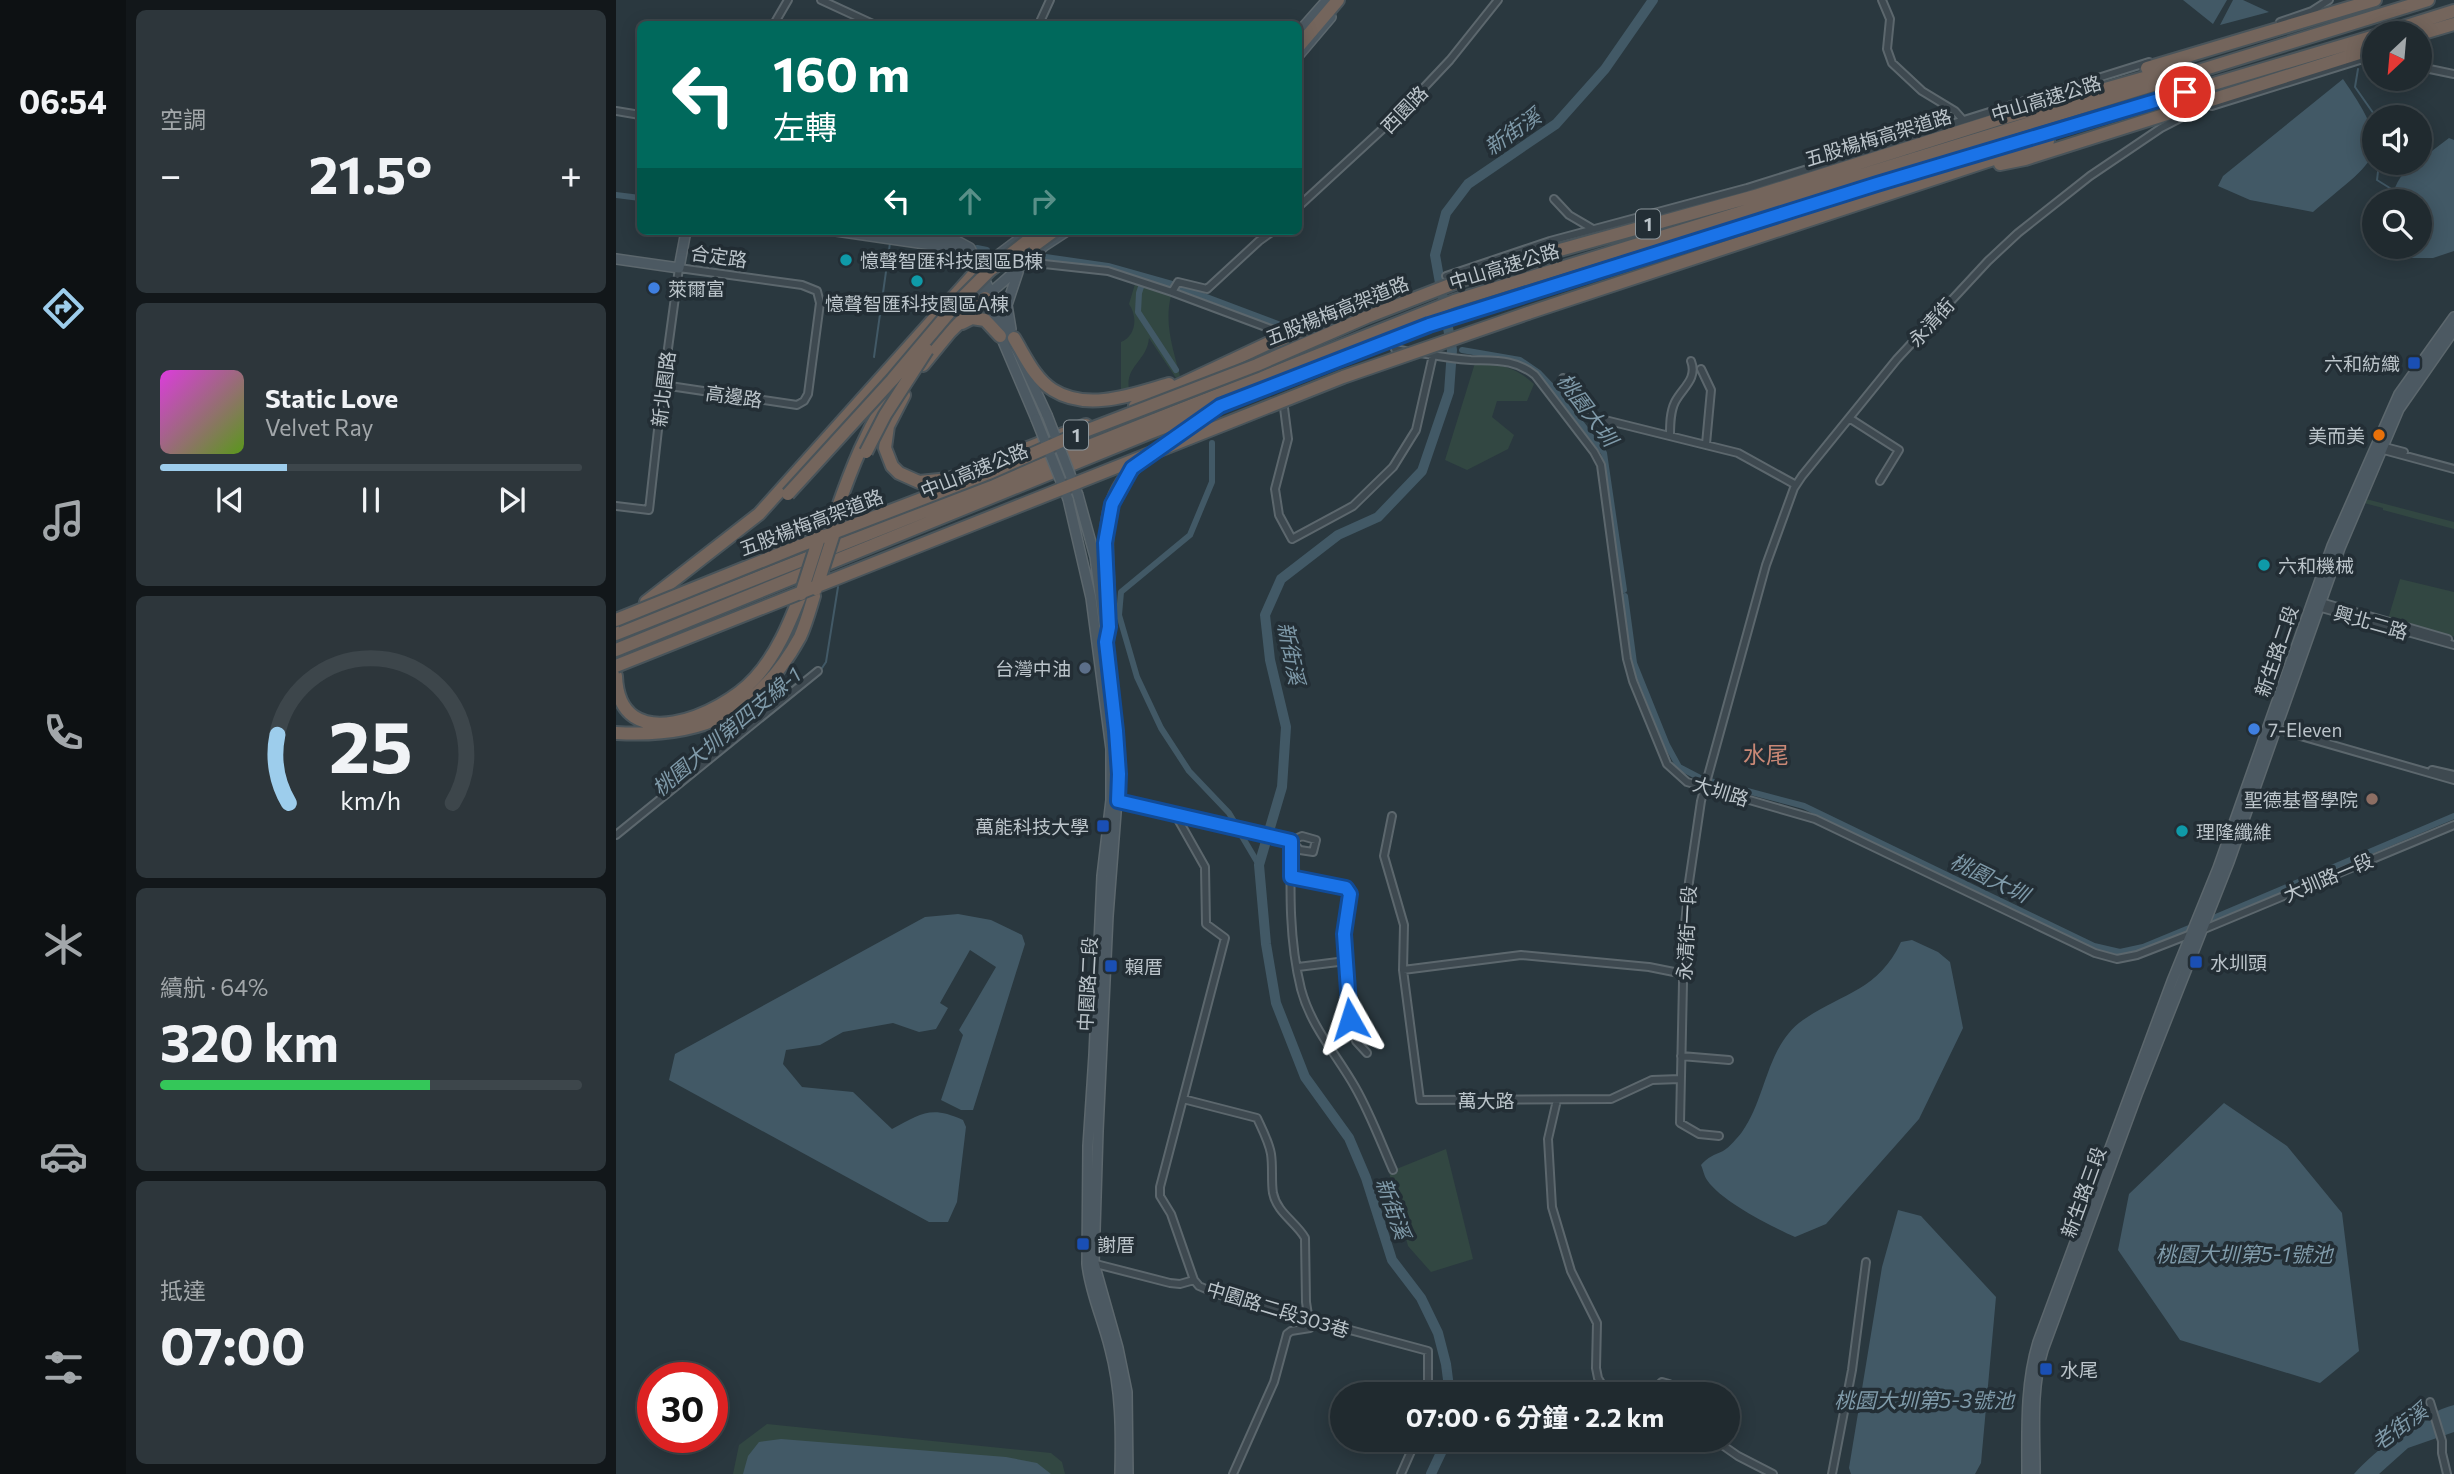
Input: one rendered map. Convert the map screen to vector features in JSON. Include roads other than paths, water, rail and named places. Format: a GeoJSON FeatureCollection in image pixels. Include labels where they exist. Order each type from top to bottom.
{"type":"FeatureCollection","features":[{"type":"Feature","properties":{"kind":"highway"},"geometry":{"type":"LineString","coordinates":[[1302,42],[1338,0]]}},
{"type":"Feature","properties":{"kind":"highway"},"geometry":{"type":"LineString","coordinates":[[1996,120],[2088,86],[2375,0]]}},
{"type":"Feature","properties":{"kind":"highway","name":"中山高速公路"},"geometry":{"type":"LineString","coordinates":[[616,635],[1425,312],[2428,0]]}},
{"type":"Feature","properties":{"kind":"highway"},"geometry":{"type":"LineString","coordinates":[[2424,21],[2454,12]]}},
{"type":"Feature","properties":{"kind":"highway"},"geometry":{"type":"LineString","coordinates":[[2432,30],[2454,24]]}},
{"type":"Feature","properties":{"kind":"highway","name":"五股楊梅高架道路"},"geometry":{"type":"LineString","coordinates":[[616,619],[989,473],[1080,433],[1257,365],[1478,274],[1758,195],[2147,76],[2335,28]]}},
{"type":"Feature","properties":{"kind":"highway","name":"中山高速公路"},"geometry":{"type":"LineString","coordinates":[[616,650],[1220,406],[1429,325],[1877,184],[2362,40]]}},
{"type":"Feature","properties":{"kind":"highway"},"geometry":{"type":"LineString","coordinates":[[1955,172],[2025,159],[2362,52]]}},
{"type":"Feature","properties":{"kind":"highway","name":"1"},"geometry":{"type":"LineString","coordinates":[[616,666],[1343,377],[1528,313],[2307,56]]}},
{"type":"Feature","properties":{"kind":"highway"},"geometry":{"type":"LineString","coordinates":[[616,619],[711,561],[744,536],[789,494],[958,302],[989,271],[1035,235]]}},
{"type":"Feature","properties":{"kind":"highway"},"geometry":{"type":"LineString","coordinates":[[828,532],[866,452],[907,378],[945,328],[996,276],[1049,235]]}},
{"type":"Feature","properties":{"kind":"highway"},"geometry":{"type":"LineString","coordinates":[[646,602],[759,514],[950,299],[980,277]]}},
{"type":"Feature","properties":{"kind":"highway"},"geometry":{"type":"LineString","coordinates":[[828,532],[850,471],[882,405],[980,277]]}},
{"type":"Feature","properties":{"kind":"highway"},"geometry":{"type":"LineString","coordinates":[[882,405],[988,295]]}},
{"type":"Feature","properties":{"kind":"highway"},"geometry":{"type":"LineString","coordinates":[[924,363],[893,416],[885,437],[885,448],[892,466],[899,473],[919,482],[932,482],[949,480],[1128,409],[1271,342],[1425,312]]}},
{"type":"Feature","properties":{"kind":"highway"},"geometry":{"type":"LineString","coordinates":[[950,332],[964,321],[980,318],[991,324],[1000,336]]}},
{"type":"Feature","properties":{"kind":"highway"},"geometry":{"type":"LineString","coordinates":[[1014,338],[1032,367],[1052,390],[1078,400],[1101,400],[1137,393],[1203,374]]}},
{"type":"Feature","properties":{"kind":"highway"},"geometry":{"type":"LineString","coordinates":[[616,733],[672,733],[728,707],[749,691],[777,659],[797,625],[808,595],[857,438],[908,349]]}},
{"type":"Feature","properties":{"kind":"highway"},"geometry":{"type":"LineString","coordinates":[[1106,642],[1109,627],[1105,543],[1112,504],[1132,468],[1220,406]]}},
{"type":"Feature","properties":{"kind":"highway"},"geometry":{"type":"LineString","coordinates":[[713,612],[636,651],[622,662],[616,675],[620,704],[635,719],[655,723],[680,722],[739,694],[768,662],[808,595]]}},
{"type":"Feature","properties":{"kind":"main road"},"geometry":{"type":"LineString","coordinates":[[1302,28],[1318,0]]}},
{"type":"Feature","properties":{"kind":"main road"},"geometry":{"type":"LineString","coordinates":[[1302,29],[1327,0]]}},
{"type":"Feature","properties":{"kind":"main road"},"geometry":{"type":"LineString","coordinates":[[1302,51],[1344,0]]}},
{"type":"Feature","properties":{"kind":"main road"},"geometry":{"type":"LineString","coordinates":[[679,268],[685,235]]}},
{"type":"Feature","properties":{"kind":"main road"},"geometry":{"type":"LineString","coordinates":[[864,235],[960,249],[968,256],[980,277],[1017,354]]}},
{"type":"Feature","properties":{"kind":"main road"},"geometry":{"type":"LineString","coordinates":[[916,235],[966,244],[973,252],[980,277]]}},
{"type":"Feature","properties":{"kind":"main road"},"geometry":{"type":"LineString","coordinates":[[980,277],[1026,235]]}},
{"type":"Feature","properties":{"kind":"main road"},"geometry":{"type":"LineString","coordinates":[[980,277],[1035,235]]}},
{"type":"Feature","properties":{"kind":"main road"},"geometry":{"type":"LineString","coordinates":[[988,295],[1044,246],[1061,235]]}},
{"type":"Feature","properties":{"kind":"main road","name":"合定路"},"geometry":{"type":"LineString","coordinates":[[616,259],[679,268]]}},
{"type":"Feature","properties":{"kind":"main road"},"geometry":{"type":"LineString","coordinates":[[1017,354],[1007,305],[1023,265]]}},
{"type":"Feature","properties":{"kind":"main road"},"geometry":{"type":"LineString","coordinates":[[988,295],[1000,336]]}},
{"type":"Feature","properties":{"kind":"main road","name":"新生路二段"},"geometry":{"type":"LineString","coordinates":[[2380,447],[2399,394],[2454,317]]}},
{"type":"Feature","properties":{"kind":"main road","name":"新生路二段"},"geometry":{"type":"LineString","coordinates":[[2202,930],[2229,862],[2317,603],[2332,546],[2399,409],[2452,335]]}},
{"type":"Feature","properties":{"kind":"main road","name":"中園路二段"},"geometry":{"type":"LineString","coordinates":[[1000,336],[1068,499],[1091,598],[1111,749],[1115,801]]}},
{"type":"Feature","properties":{"kind":"main road","name":"中園路二段"},"geometry":{"type":"LineString","coordinates":[[1017,354],[1047,415],[1078,495],[1095,557],[1116,731],[1119,774],[1102,876],[1088,1146],[1089,1280],[1102,1306],[1127,1392],[1128,1474]]}},
{"type":"Feature","properties":{"kind":"main road","name":"新生路二段"},"geometry":{"type":"LineString","coordinates":[[2191,934],[2274,726]]}},
{"type":"Feature","properties":{"kind":"main road","name":"新生路三段"},"geometry":{"type":"LineString","coordinates":[[2035,1474],[2038,1366],[2143,1080],[2202,930]]}},
{"type":"Feature","properties":{"kind":"main road","name":"新生路三段"},"geometry":{"type":"LineString","coordinates":[[2027,1474],[2027,1396],[2031,1367],[2191,934]]}},
{"type":"Feature","properties":{"kind":"main road","name":"中園路二段"},"geometry":{"type":"LineString","coordinates":[[1102,1306],[1118,1384],[1121,1416],[1120,1474]]}},
{"type":"Feature","properties":{"kind":"street"},"geometry":{"type":"LineString","coordinates":[[776,21],[788,0]]}},
{"type":"Feature","properties":{"kind":"street"},"geometry":{"type":"LineString","coordinates":[[821,0],[866,21]]}},
{"type":"Feature","properties":{"kind":"street"},"geometry":{"type":"LineString","coordinates":[[1040,21],[1050,0]]}},
{"type":"Feature","properties":{"kind":"street","name":"西園路"},"geometry":{"type":"LineString","coordinates":[[1302,203],[1400,113],[1450,60],[1498,0]]}},
{"type":"Feature","properties":{"kind":"street"},"geometry":{"type":"LineString","coordinates":[[1882,0],[1890,19],[1887,50],[1892,63],[1922,91],[1955,111],[1963,120]]}},
{"type":"Feature","properties":{"kind":"street"},"geometry":{"type":"LineString","coordinates":[[1446,276],[1593,229],[1747,188],[2293,18],[2312,11],[2329,0]]}},
{"type":"Feature","properties":{"kind":"street","name":"永清街"},"geometry":{"type":"LineString","coordinates":[[1705,787],[1766,565],[1787,504],[1796,485],[1898,359],[1988,261],[2050,206],[2161,128],[2194,111],[2362,60]]}},
{"type":"Feature","properties":{"kind":"street"},"geometry":{"type":"LineString","coordinates":[[2432,69],[2454,74]]}},
{"type":"Feature","properties":{"kind":"street"},"geometry":{"type":"LineString","coordinates":[[616,111],[637,114]]}},
{"type":"Feature","properties":{"kind":"street"},"geometry":{"type":"LineString","coordinates":[[1554,199],[1569,215],[1593,229]]}},
{"type":"Feature","properties":{"kind":"street"},"geometry":{"type":"LineString","coordinates":[[1172,292],[1178,282],[1207,289],[1268,235]]}},
{"type":"Feature","properties":{"kind":"street"},"geometry":{"type":"LineString","coordinates":[[1023,265],[1108,271],[1287,335]]}},
{"type":"Feature","properties":{"kind":"street","name":"合定路"},"geometry":{"type":"LineString","coordinates":[[679,268],[802,285],[817,291],[820,303],[808,394],[804,401]]}},
{"type":"Feature","properties":{"kind":"street","name":"新北園路"},"geometry":{"type":"LineString","coordinates":[[616,506],[649,510],[679,268]]}},
{"type":"Feature","properties":{"kind":"street"},"geometry":{"type":"LineString","coordinates":[[1283,401],[1288,439],[1275,489],[1279,514],[1292,539],[1353,506],[1393,467],[1416,430],[1435,355],[1395,349]]}},
{"type":"Feature","properties":{"kind":"street","name":"大圳路"},"geometry":{"type":"LineString","coordinates":[[1435,355],[1469,360],[1503,360],[1525,367],[1535,375],[1594,452],[1604,476],[1618,593],[1633,681],[1667,764],[1687,782],[1815,818],[2095,953],[2117,958],[2137,956],[2191,934]]}},
{"type":"Feature","properties":{"kind":"street"},"geometry":{"type":"LineString","coordinates":[[1670,436],[1674,405],[1687,387],[1693,372],[1690,361]]}},
{"type":"Feature","properties":{"kind":"street"},"geometry":{"type":"LineString","coordinates":[[1701,369],[1711,390],[1706,444]]}},
{"type":"Feature","properties":{"kind":"street"},"geometry":{"type":"LineString","coordinates":[[1563,378],[1584,407],[1597,418],[1706,444],[1747,457],[1796,485]]}},
{"type":"Feature","properties":{"kind":"street","name":"高邊路"},"geometry":{"type":"LineString","coordinates":[[663,385],[797,405],[804,401]]}},
{"type":"Feature","properties":{"kind":"street"},"geometry":{"type":"LineString","coordinates":[[1849,418],[1899,450],[1880,481]]}},
{"type":"Feature","properties":{"kind":"street"},"geometry":{"type":"LineString","coordinates":[[2380,447],[2454,467]]}},
{"type":"Feature","properties":{"kind":"street","name":"興北二路"},"geometry":{"type":"LineString","coordinates":[[2317,603],[2454,642]]}},
{"type":"Feature","properties":{"kind":"street"},"geometry":{"type":"LineString","coordinates":[[616,835],[818,671]]}},
{"type":"Feature","properties":{"kind":"street"},"geometry":{"type":"LineString","coordinates":[[2274,726],[2454,778]]}},
{"type":"Feature","properties":{"kind":"street","name":"永清街一段"},"geometry":{"type":"LineString","coordinates":[[1705,787],[1689,882],[1680,1123],[1699,1134],[1719,1136]]}},
{"type":"Feature","properties":{"kind":"street"},"geometry":{"type":"LineString","coordinates":[[1115,801],[1291,841],[1290,918],[1301,990],[1331,1052],[1356,1088],[1393,1170]]}},
{"type":"Feature","properties":{"kind":"street"},"geometry":{"type":"LineString","coordinates":[[1175,814],[1205,867],[1206,924],[1225,938],[1160,1187],[1160,1196],[1171,1214],[1194,1280]]}},
{"type":"Feature","properties":{"kind":"street","name":"萬大路"},"geometry":{"type":"LineString","coordinates":[[1392,816],[1384,856],[1404,925],[1403,970],[1420,1100],[1611,1099],[1652,1080],[1680,1079]]}},
{"type":"Feature","properties":{"kind":"street","name":"大圳路一段"},"geometry":{"type":"LineString","coordinates":[[2202,930],[2454,825]]}},
{"type":"Feature","properties":{"kind":"street"},"geometry":{"type":"LineString","coordinates":[[1291,877],[1346,888],[1350,894],[1344,934],[1350,1019],[1356,1041],[1367,1053]]}},
{"type":"Feature","properties":{"kind":"street"},"geometry":{"type":"LineString","coordinates":[[1403,970],[1521,955],[1649,967],[1684,974]]}},
{"type":"Feature","properties":{"kind":"street"},"geometry":{"type":"LineString","coordinates":[[1298,967],[1346,961]]}},
{"type":"Feature","properties":{"kind":"street"},"geometry":{"type":"LineString","coordinates":[[1681,1056],[1729,1060]]}},
{"type":"Feature","properties":{"kind":"street"},"geometry":{"type":"LineString","coordinates":[[1183,1099],[1257,1118],[1271,1152],[1273,1194],[1283,1214],[1300,1229],[1305,1238],[1311,1328],[1287,1334],[1275,1382],[1233,1474]]}},
{"type":"Feature","properties":{"kind":"street"},"geometry":{"type":"LineString","coordinates":[[1557,1100],[1548,1139],[1552,1207],[1570,1271],[1597,1323],[1596,1367],[1600,1382]]}},
{"type":"Feature","properties":{"kind":"street"},"geometry":{"type":"LineString","coordinates":[[1832,1474],[1852,1370],[1866,1262]]}},
{"type":"Feature","properties":{"kind":"street","name":"中園路二段303巷"},"geometry":{"type":"LineString","coordinates":[[1090,1264],[1170,1283],[1180,1284],[1194,1280],[1199,1286],[1220,1296],[1428,1351],[1428,1382]]}},
{"type":"Feature","properties":{"kind":"street"},"geometry":{"type":"LineString","coordinates":[[2430,1402],[2442,1441],[2447,1474]]}},
{"type":"Feature","properties":{"kind":"street"},"geometry":{"type":"LineString","coordinates":[[1401,1474],[1411,1452]]}},
{"type":"Feature","properties":{"kind":"street"},"geometry":{"type":"LineString","coordinates":[[1734,1452],[1773,1474]]}},
{"type":"Feature","properties":{"kind":"water"},"geometry":{"type":"Polygon","coordinates":[[[2183,0],[2227,0],[2213,24],[2183,0]]]}},
{"type":"Feature","properties":{"kind":"water"},"geometry":{"type":"Polygon","coordinates":[[[2233,0],[2243,0],[2269,12],[2220,25],[2233,0]]]}},
{"type":"Feature","properties":{"kind":"water"},"geometry":{"type":"Polygon","coordinates":[[[2343,79],[2362,109],[2362,169],[2313,212],[2250,200],[2218,186],[2223,176],[2343,79]]]}},
{"type":"Feature","properties":{"kind":"water"},"geometry":{"type":"Polygon","coordinates":[[[2449,138],[2454,140],[2454,251],[2433,258],[2432,189],[2395,189],[2403,175],[2432,175],[2432,151],[2449,138]]]}},
{"type":"Feature","properties":{"kind":"water"},"geometry":{"type":"Polygon","coordinates":[[[958,914],[991,920],[1022,935],[1025,944],[973,1110],[961,1110],[941,1100],[963,1035],[959,1030],[996,967],[970,950],[940,1003],[948,1008],[936,1029],[919,1032],[893,1023],[843,1032],[820,1045],[786,1050],[783,1064],[802,1087],[853,1092],[892,1129],[926,1113],[942,1113],[963,1120],[966,1127],[957,1202],[948,1222],[929,1222],[669,1080],[675,1054],[925,917],[958,914]]]}},
{"type":"Feature","properties":{"kind":"water"},"geometry":{"type":"Polygon","coordinates":[[[1912,940],[1938,952],[1950,962],[1963,1028],[1919,1119],[1826,1224],[1795,1237],[1748,1213],[1724,1197],[1707,1180],[1701,1165],[1726,1149],[1742,1132],[1757,1103],[1774,1058],[1791,1031],[1817,1011],[1870,981],[1892,958],[1901,942],[1912,940]]]}},
{"type":"Feature","properties":{"kind":"water","name":"桃園大圳第5-1號池"},"geometry":{"type":"Polygon","coordinates":[[[2224,1103],[2287,1146],[2342,1213],[2359,1351],[2320,1383],[2180,1340],[2118,1250],[2129,1194],[2224,1103]]]}},
{"type":"Feature","properties":{"kind":"water","name":"桃園大圳第5-3號池"},"geometry":{"type":"Polygon","coordinates":[[[1898,1210],[1921,1216],[1996,1297],[1981,1463],[1975,1474],[1851,1474],[1849,1468],[1882,1267],[1898,1210]]]}},
{"type":"Feature","properties":{"kind":"water"},"geometry":{"type":"Polygon","coordinates":[[[2454,1405],[2454,1432],[2408,1448],[2379,1474],[2354,1474],[2400,1434],[2442,1409],[2454,1405]]]}},
{"type":"Feature","properties":{"kind":"water"},"geometry":{"type":"Polygon","coordinates":[[[781,1439],[1006,1457],[1037,1463],[1051,1474],[743,1474],[748,1456],[759,1442],[781,1439]]]}},
{"type":"Feature","properties":{"kind":"waterway","name":"新街溪"},"geometry":{"type":"LineString","coordinates":[[1448,1382],[1438,1333],[1421,1298],[1392,1260],[1366,1178],[1349,1138],[1305,1077],[1276,1003],[1266,944],[1259,865],[1282,787],[1286,727],[1270,660],[1265,615],[1281,579],[1338,535],[1378,517],[1422,471],[1449,392],[1452,350],[1435,255],[1446,213],[1468,184],[1556,124],[1605,69],[1653,0]]}},
{"type":"Feature","properties":{"kind":"waterway"},"geometry":{"type":"LineString","coordinates":[[2358,69],[2355,87],[2368,105]]}},
{"type":"Feature","properties":{"kind":"waterway"},"geometry":{"type":"LineString","coordinates":[[2378,175],[2377,180],[2391,189]]}},
{"type":"Feature","properties":{"kind":"waterway","name":"桃園大圳"},"geometry":{"type":"LineString","coordinates":[[616,195],[637,198]]}},
{"type":"Feature","properties":{"kind":"waterway"},"geometry":{"type":"LineString","coordinates":[[874,357],[890,243]]}},
{"type":"Feature","properties":{"kind":"waterway","name":"桃園大圳"},"geometry":{"type":"LineString","coordinates":[[977,248],[987,250]]}},
{"type":"Feature","properties":{"kind":"waterway","name":"桃園大圳"},"geometry":{"type":"LineString","coordinates":[[1039,256],[1108,266],[1172,284],[1294,330]]}},
{"type":"Feature","properties":{"kind":"waterway"},"geometry":{"type":"LineString","coordinates":[[1144,278],[1139,293],[1138,312],[1176,370]]}},
{"type":"Feature","properties":{"kind":"waterway","name":"桃園大圳"},"geometry":{"type":"LineString","coordinates":[[1462,350],[1520,360],[1539,373],[1558,393],[1604,453],[1624,590]]}},
{"type":"Feature","properties":{"kind":"waterway"},"geometry":{"type":"LineString","coordinates":[[1212,443],[1212,482],[1190,535],[1121,592],[1119,615],[1137,677],[1161,728],[1189,771],[1229,813],[1235,823]]}},
{"type":"Feature","properties":{"kind":"waterway","name":"桃園大圳第四支線-1"},"geometry":{"type":"LineString","coordinates":[[820,671],[826,662],[838,587]]}},
{"type":"Feature","properties":{"kind":"waterway","name":"桃園大圳"},"geometry":{"type":"LineString","coordinates":[[1625,596],[1634,663],[1667,745],[1679,767],[1702,779],[1804,806],[2094,946],[2120,952],[2143,947],[2194,926]]}},
{"type":"Feature","properties":{"kind":"waterway","name":"桃園大圳第四支線-1"},"geometry":{"type":"LineString","coordinates":[[647,814],[722,753]]}},
{"type":"Feature","properties":{"kind":"waterway","name":"桃園大圳"},"geometry":{"type":"LineString","coordinates":[[2204,922],[2454,816]]}},
{"type":"Feature","properties":{"kind":"waterway","name":"桃園大圳第四支線-1"},"geometry":{"type":"LineString","coordinates":[[616,839],[640,819]]}},
{"type":"Feature","properties":{"kind":"waterway"},"geometry":{"type":"LineString","coordinates":[[1240,833],[1259,865]]}},
{"type":"Feature","properties":{"kind":"waterway","name":"新街溪"},"geometry":{"type":"LineString","coordinates":[[1431,1474],[1441,1452]]}},
{"type":"Feature","properties":{"kind":"place","name":"憶聲智匯科技園區B棟"},"geometry":{"type":"Point","coordinates":[846,260]}},
{"type":"Feature","properties":{"kind":"place","name":"憶聲智匯科技園區A棟"},"geometry":{"type":"Point","coordinates":[917,281]}},
{"type":"Feature","properties":{"kind":"place","name":"萊爾富"},"geometry":{"type":"Point","coordinates":[654,288]}},
{"type":"Feature","properties":{"kind":"place","name":"六和紡織"},"geometry":{"type":"Point","coordinates":[2414,363]}},
{"type":"Feature","properties":{"kind":"place","name":"美而美"},"geometry":{"type":"Point","coordinates":[2379,435]}},
{"type":"Feature","properties":{"kind":"place","name":"六和機械"},"geometry":{"type":"Point","coordinates":[2264,565]}},
{"type":"Feature","properties":{"kind":"place","name":"台灣中油"},"geometry":{"type":"Point","coordinates":[1085,668]}},
{"type":"Feature","properties":{"kind":"place","name":"7-Eleven"},"geometry":{"type":"Point","coordinates":[2254,729]}},
{"type":"Feature","properties":{"kind":"place","name":"聖德基督學院"},"geometry":{"type":"Point","coordinates":[2372,799]}},
{"type":"Feature","properties":{"kind":"place","name":"萬能科技大學"},"geometry":{"type":"Point","coordinates":[1103,826]}},
{"type":"Feature","properties":{"kind":"place","name":"理隆纖維"},"geometry":{"type":"Point","coordinates":[2182,831]}},
{"type":"Feature","properties":{"kind":"place","name":"水圳頭"},"geometry":{"type":"Point","coordinates":[2196,962]}},
{"type":"Feature","properties":{"kind":"place","name":"賴厝"},"geometry":{"type":"Point","coordinates":[1111,966]}},
{"type":"Feature","properties":{"kind":"place","name":"謝厝"},"geometry":{"type":"Point","coordinates":[1083,1244]}},
{"type":"Feature","properties":{"kind":"place","name":"水尾"},"geometry":{"type":"Point","coordinates":[2046,1369]}},
{"type":"Feature","properties":{"kind":"district","name":"水尾"},"geometry":{"type":"Point","coordinates":[1766,754]}},
{"type":"Feature","properties":{"kind":"water label","name":"老街溪"},"geometry":{"type":"Point","coordinates":[2399,1426]}}]}
